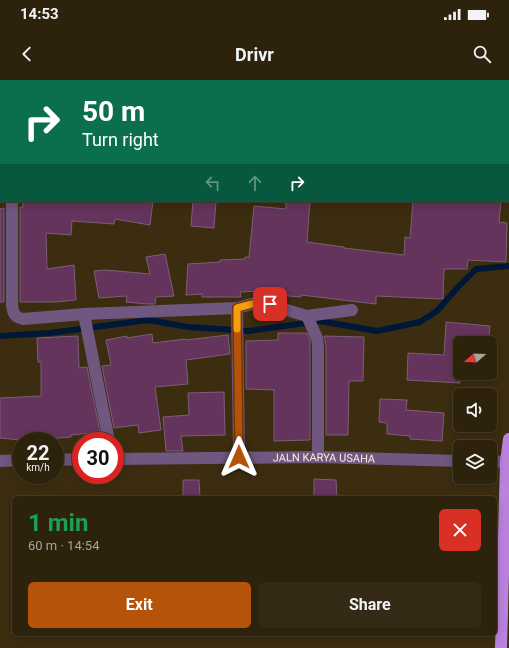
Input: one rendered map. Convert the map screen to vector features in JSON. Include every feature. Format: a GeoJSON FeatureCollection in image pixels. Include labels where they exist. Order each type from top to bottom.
{"type":"FeatureCollection","features":[{"type":"Feature","properties":{"kind":"highway"},"geometry":{"type":"LineString","coordinates":[[500,648],[506,462],[509,439]]}},
{"type":"Feature","properties":{"kind":"street"},"geometry":{"type":"LineString","coordinates":[[12,202],[6,263],[13,312],[18,318],[85,319],[236,313],[255,303],[263,303],[310,321],[352,310]]}},
{"type":"Feature","properties":{"kind":"street"},"geometry":{"type":"LineString","coordinates":[[236,313],[238,342],[239,457]]}},
{"type":"Feature","properties":{"kind":"street"},"geometry":{"type":"LineString","coordinates":[[85,319],[107,432]]}},
{"type":"Feature","properties":{"kind":"street"},"geometry":{"type":"LineString","coordinates":[[310,321],[317,338],[318,346],[318,457]]}},
{"type":"Feature","properties":{"kind":"street","name":"JALN KARYA USAHA"},"geometry":{"type":"LineString","coordinates":[[124,459],[318,457],[453,461]]}},
{"type":"Feature","properties":{"kind":"street"},"geometry":{"type":"LineString","coordinates":[[0,461],[12,460]]}},
{"type":"Feature","properties":{"kind":"street"},"geometry":{"type":"LineString","coordinates":[[497,461],[506,462]]}},
{"type":"Feature","properties":{"kind":"building"},"geometry":{"type":"Polygon","coordinates":[[[23,202],[153,202],[150,225],[115,219],[114,224],[72,221],[71,235],[46,233],[47,269],[74,265],[76,300],[55,302],[20,302],[20,207],[23,207],[23,202]]]}},
{"type":"Feature","properties":{"kind":"building"},"geometry":{"type":"Polygon","coordinates":[[[193,202],[216,202],[214,228],[191,226],[193,202]]]}},
{"type":"Feature","properties":{"kind":"building"},"geometry":{"type":"Polygon","coordinates":[[[286,202],[310,202],[307,242],[404,255],[405,237],[410,238],[413,202],[501,202],[499,222],[507,223],[506,262],[468,260],[467,269],[444,269],[443,299],[376,296],[376,304],[301,295],[301,297],[277,295],[278,290],[240,292],[241,297],[202,297],[202,294],[186,295],[188,264],[220,262],[220,260],[245,259],[245,257],[249,257],[254,206],[286,209],[286,202]]]}},
{"type":"Feature","properties":{"kind":"building"},"geometry":{"type":"Polygon","coordinates":[[[4,208],[4,302],[0,302],[0,209],[4,208]]]}},
{"type":"Feature","properties":{"kind":"building"},"geometry":{"type":"Polygon","coordinates":[[[165,254],[174,296],[156,297],[155,304],[126,302],[127,296],[99,298],[94,271],[106,270],[150,274],[146,257],[165,254]]]}},
{"type":"Feature","properties":{"kind":"building"},"geometry":{"type":"Polygon","coordinates":[[[446,322],[490,326],[489,336],[453,336],[453,380],[460,380],[460,383],[407,380],[408,353],[444,355],[446,322]]]}},
{"type":"Feature","properties":{"kind":"building"},"geometry":{"type":"Polygon","coordinates":[[[278,333],[307,333],[310,340],[310,440],[274,441],[274,390],[246,389],[246,341],[278,340],[278,333]]]}},
{"type":"Feature","properties":{"kind":"building"},"geometry":{"type":"Polygon","coordinates":[[[152,334],[153,343],[228,335],[230,354],[186,360],[188,384],[155,387],[161,430],[139,433],[138,425],[114,428],[102,366],[111,365],[106,340],[127,336],[127,338],[152,334]]]}},
{"type":"Feature","properties":{"kind":"building"},"geometry":{"type":"Polygon","coordinates":[[[78,336],[79,368],[87,367],[100,432],[72,432],[71,437],[64,438],[64,432],[12,432],[12,439],[0,438],[0,398],[41,396],[41,362],[38,362],[37,338],[78,336]]]}},
{"type":"Feature","properties":{"kind":"building"},"geometry":{"type":"Polygon","coordinates":[[[324,336],[364,337],[363,381],[349,381],[348,435],[326,435],[326,346],[324,336]]]}},
{"type":"Feature","properties":{"kind":"building"},"geometry":{"type":"Polygon","coordinates":[[[224,392],[225,435],[181,436],[183,451],[166,451],[163,417],[189,415],[188,393],[224,392]]]}},
{"type":"Feature","properties":{"kind":"building"},"geometry":{"type":"Polygon","coordinates":[[[380,399],[407,400],[406,410],[444,413],[442,441],[410,439],[410,436],[387,434],[387,423],[379,422],[380,399]]]}},
{"type":"Feature","properties":{"kind":"building"},"geometry":{"type":"Polygon","coordinates":[[[314,479],[336,480],[337,496],[314,496],[314,479]]]}},
{"type":"Feature","properties":{"kind":"building"},"geometry":{"type":"Polygon","coordinates":[[[183,480],[199,480],[200,496],[183,496],[183,480]]]}},
{"type":"Feature","properties":{"kind":"waterway"},"geometry":{"type":"LineString","coordinates":[[0,336],[50,333],[148,320],[188,327],[249,331],[320,321],[377,331],[420,322],[437,311],[476,269],[509,266]]}},
{"type":"Feature","properties":{"kind":"slow traffic"},"geometry":{"type":"LineString","coordinates":[[237,329],[237,308],[252,304]]}},
{"type":"Feature","properties":{"kind":"route"},"geometry":{"type":"LineString","coordinates":[[239,457],[237,308],[255,303],[270,304]]}}]}
